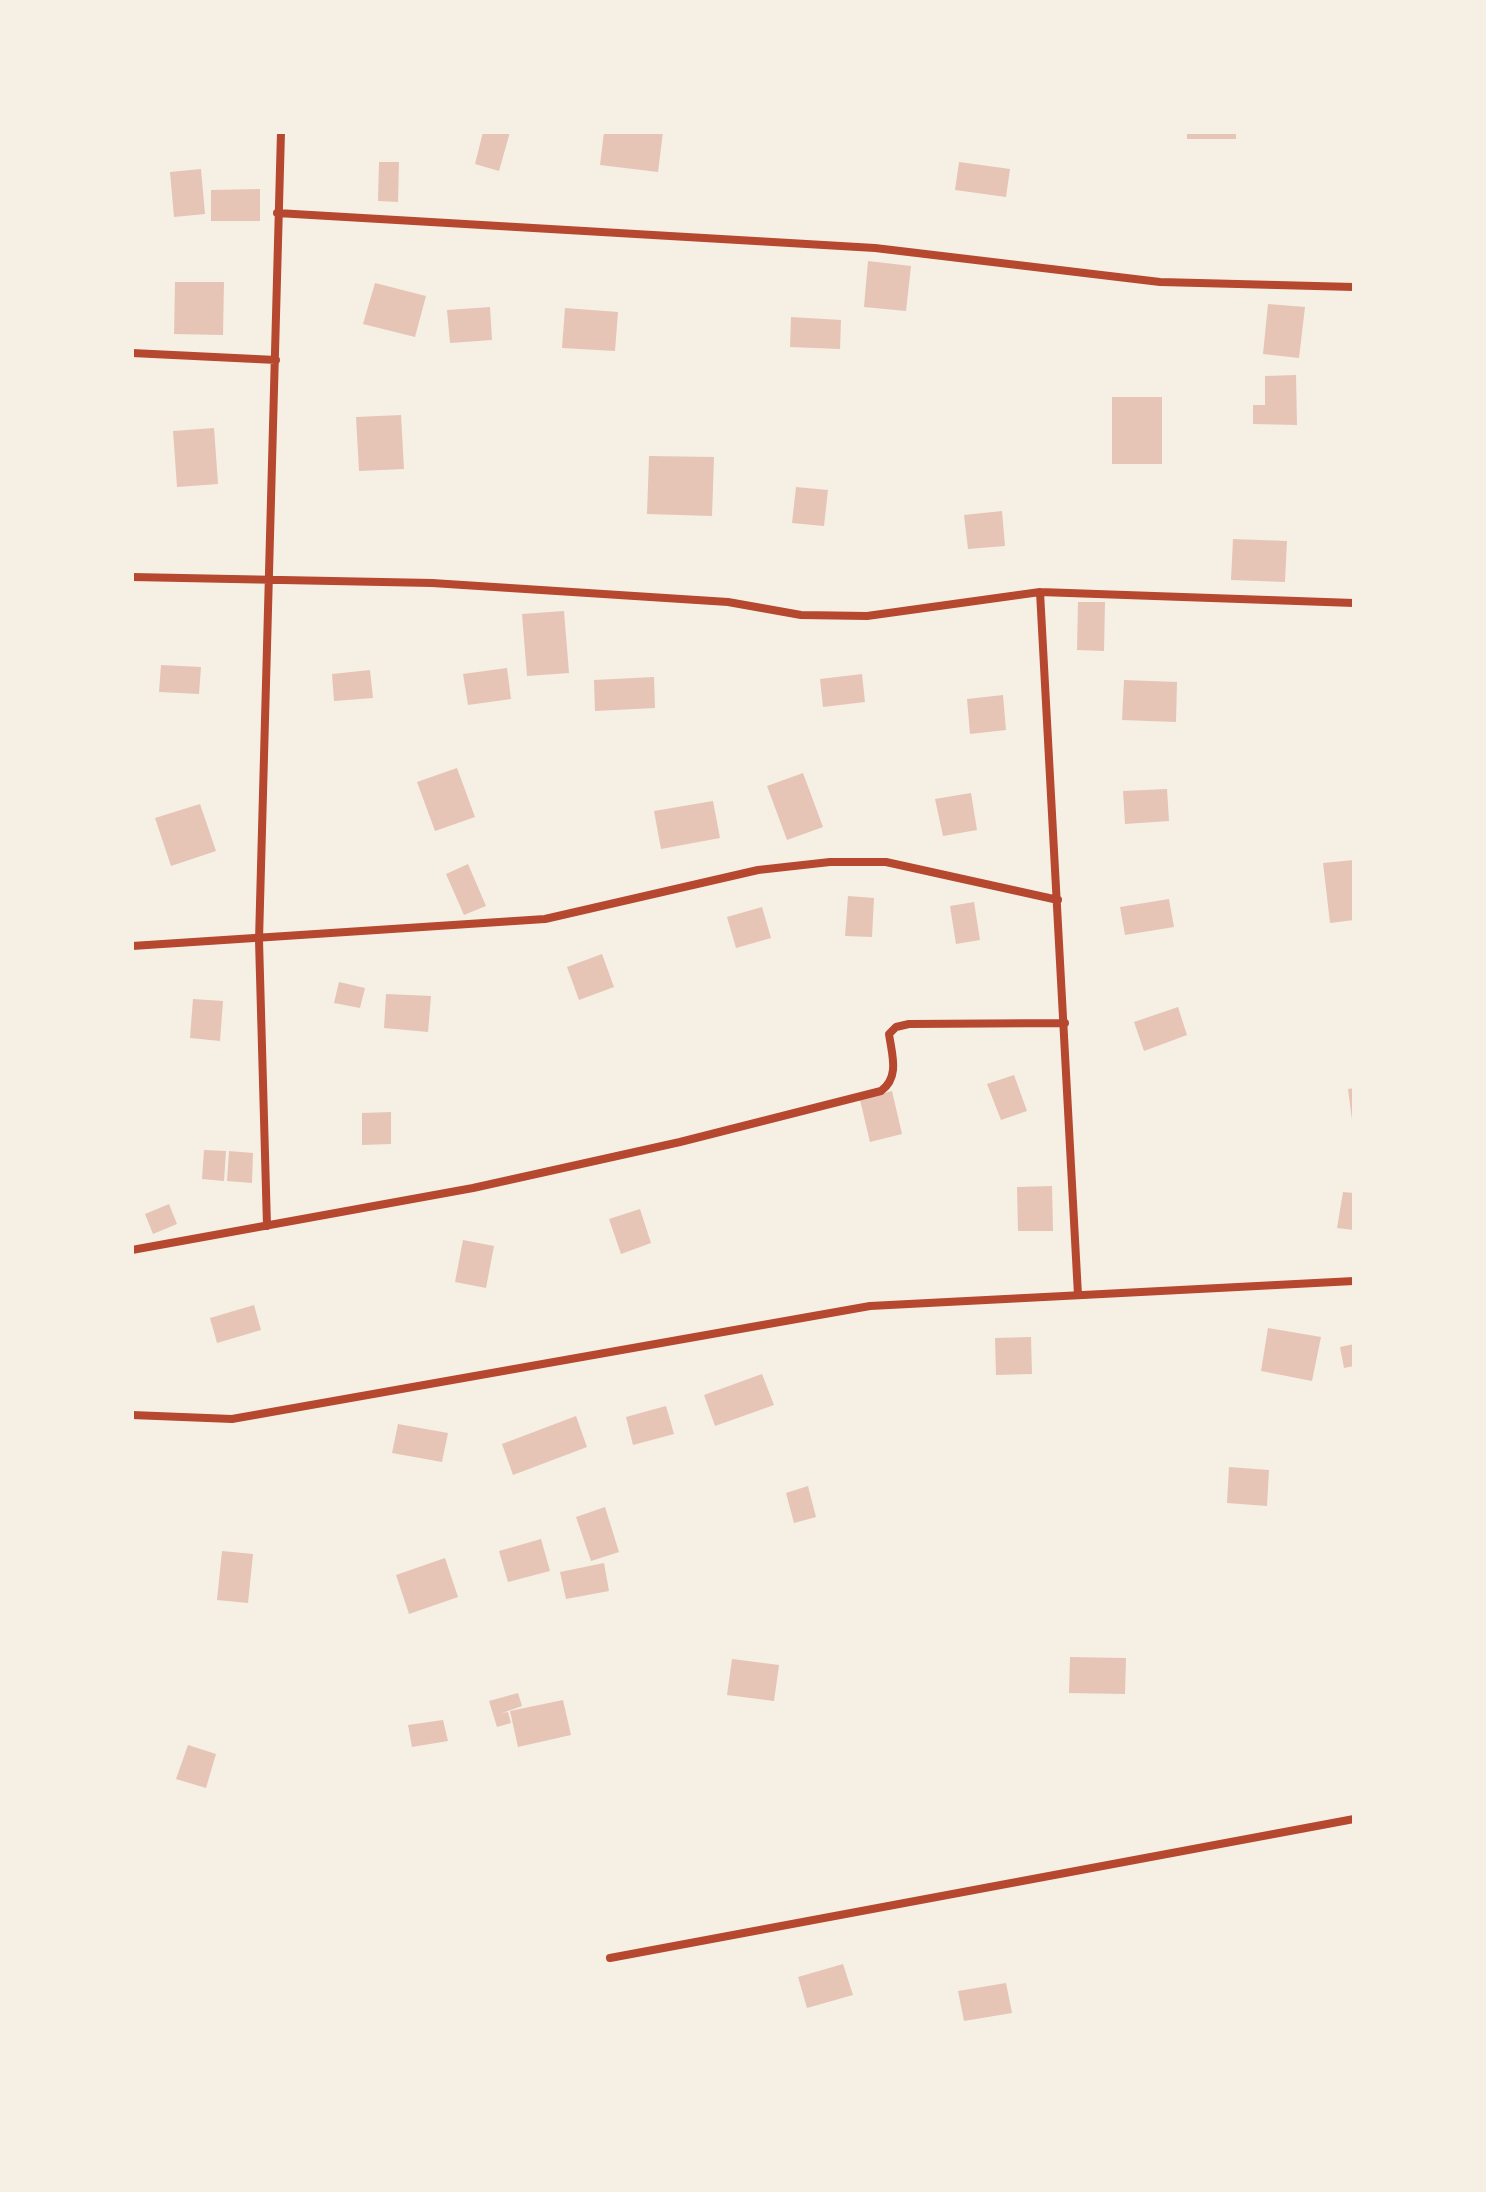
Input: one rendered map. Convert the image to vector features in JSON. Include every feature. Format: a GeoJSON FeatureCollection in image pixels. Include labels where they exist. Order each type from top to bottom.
{"type":"FeatureCollection","features":[{"type":"Feature","properties":{"kind":"street"},"geometry":{"type":"LineString","coordinates":[[267,1226],[259,940],[281,132]]}},
{"type":"Feature","properties":{"kind":"street"},"geometry":{"type":"LineString","coordinates":[[277,213],[875,248],[1160,282],[1354,287]]}},
{"type":"Feature","properties":{"kind":"street"},"geometry":{"type":"LineString","coordinates":[[132,353],[276,360]]}},
{"type":"Feature","properties":{"kind":"street"},"geometry":{"type":"LineString","coordinates":[[132,577],[432,583],[728,602],[801,615],[867,616],[1040,592],[1354,603]]}},
{"type":"Feature","properties":{"kind":"street"},"geometry":{"type":"LineString","coordinates":[[1040,592],[1078,1295]]}},
{"type":"Feature","properties":{"kind":"street"},"geometry":{"type":"LineString","coordinates":[[132,946],[545,919],[758,870],[830,862],[886,862],[1058,900]]}},
{"type":"Feature","properties":{"kind":"street"},"geometry":{"type":"LineString","coordinates":[[132,1250],[487,1185],[680,1142],[881,1091],[890,1084],[894,1074],[889,1034],[896,1027],[909,1024],[1065,1023]]}},
{"type":"Feature","properties":{"kind":"street"},"geometry":{"type":"LineString","coordinates":[[132,1415],[232,1419],[870,1306],[1354,1281]]}},
{"type":"Feature","properties":{"kind":"street"},"geometry":{"type":"LineString","coordinates":[[610,1958],[1354,1819]]}},
{"type":"Feature","properties":{"kind":"building"},"geometry":{"type":"Polygon","coordinates":[[[483,132],[510,132],[499,171],[475,164],[483,132]]]}},
{"type":"Feature","properties":{"kind":"building"},"geometry":{"type":"Polygon","coordinates":[[[604,132],[663,132],[658,172],[600,165],[604,132]]]}},
{"type":"Feature","properties":{"kind":"building"},"geometry":{"type":"Polygon","coordinates":[[[1187,132],[1236,132],[1236,139],[1187,139],[1187,132]]]}},
{"type":"Feature","properties":{"kind":"building"},"geometry":{"type":"Polygon","coordinates":[[[379,162],[399,162],[398,202],[378,201],[379,162]]]}},
{"type":"Feature","properties":{"kind":"building"},"geometry":{"type":"Polygon","coordinates":[[[959,162],[1010,169],[1006,197],[955,190],[959,162]]]}},
{"type":"Feature","properties":{"kind":"building"},"geometry":{"type":"Polygon","coordinates":[[[201,169],[205,214],[174,217],[170,172],[201,169]]]}},
{"type":"Feature","properties":{"kind":"building"},"geometry":{"type":"Polygon","coordinates":[[[260,189],[260,221],[211,221],[211,190],[260,189]]]}},
{"type":"Feature","properties":{"kind":"building"},"geometry":{"type":"Polygon","coordinates":[[[868,261],[911,266],[906,311],[864,307],[868,261]]]}},
{"type":"Feature","properties":{"kind":"building"},"geometry":{"type":"Polygon","coordinates":[[[175,282],[224,282],[223,335],[174,334],[175,282]]]}},
{"type":"Feature","properties":{"kind":"building"},"geometry":{"type":"Polygon","coordinates":[[[375,283],[426,296],[415,337],[363,324],[375,283]]]}},
{"type":"Feature","properties":{"kind":"building"},"geometry":{"type":"Polygon","coordinates":[[[1268,304],[1305,307],[1299,358],[1263,354],[1268,304]]]}},
{"type":"Feature","properties":{"kind":"building"},"geometry":{"type":"Polygon","coordinates":[[[490,307],[492,340],[450,343],[447,310],[490,307]]]}},
{"type":"Feature","properties":{"kind":"building"},"geometry":{"type":"Polygon","coordinates":[[[565,308],[618,312],[615,351],[562,348],[565,308]]]}},
{"type":"Feature","properties":{"kind":"building"},"geometry":{"type":"Polygon","coordinates":[[[791,317],[841,320],[840,349],[790,347],[791,317]]]}},
{"type":"Feature","properties":{"kind":"building"},"geometry":{"type":"Polygon","coordinates":[[[1296,375],[1297,425],[1253,424],[1253,405],[1265,405],[1265,376],[1296,375]]]}},
{"type":"Feature","properties":{"kind":"building"},"geometry":{"type":"Polygon","coordinates":[[[1112,397],[1162,397],[1162,464],[1112,464],[1112,397]]]}},
{"type":"Feature","properties":{"kind":"building"},"geometry":{"type":"Polygon","coordinates":[[[401,415],[404,469],[359,471],[356,417],[401,415]]]}},
{"type":"Feature","properties":{"kind":"building"},"geometry":{"type":"Polygon","coordinates":[[[214,428],[218,484],[177,487],[173,431],[214,428]]]}},
{"type":"Feature","properties":{"kind":"building"},"geometry":{"type":"Polygon","coordinates":[[[649,456],[714,457],[712,516],[647,514],[649,456]]]}},
{"type":"Feature","properties":{"kind":"building"},"geometry":{"type":"Polygon","coordinates":[[[796,487],[828,490],[824,526],[792,523],[796,487]]]}},
{"type":"Feature","properties":{"kind":"building"},"geometry":{"type":"Polygon","coordinates":[[[1002,511],[1005,546],[968,549],[964,515],[1002,511]]]}},
{"type":"Feature","properties":{"kind":"building"},"geometry":{"type":"Polygon","coordinates":[[[1233,539],[1287,541],[1285,582],[1231,580],[1233,539]]]}},
{"type":"Feature","properties":{"kind":"building"},"geometry":{"type":"Polygon","coordinates":[[[1078,602],[1105,602],[1104,651],[1077,650],[1078,602]]]}},
{"type":"Feature","properties":{"kind":"building"},"geometry":{"type":"Polygon","coordinates":[[[564,611],[569,673],[527,676],[522,614],[564,611]]]}},
{"type":"Feature","properties":{"kind":"building"},"geometry":{"type":"Polygon","coordinates":[[[161,665],[201,667],[199,694],[159,692],[161,665]]]}},
{"type":"Feature","properties":{"kind":"building"},"geometry":{"type":"Polygon","coordinates":[[[507,668],[511,699],[468,705],[463,674],[507,668]]]}},
{"type":"Feature","properties":{"kind":"building"},"geometry":{"type":"Polygon","coordinates":[[[370,670],[373,698],[334,701],[332,674],[370,670]]]}},
{"type":"Feature","properties":{"kind":"building"},"geometry":{"type":"Polygon","coordinates":[[[862,674],[865,702],[823,707],[820,679],[862,674]]]}},
{"type":"Feature","properties":{"kind":"building"},"geometry":{"type":"Polygon","coordinates":[[[654,677],[655,708],[595,711],[594,680],[654,677]]]}},
{"type":"Feature","properties":{"kind":"building"},"geometry":{"type":"Polygon","coordinates":[[[1124,680],[1177,682],[1176,722],[1122,720],[1124,680]]]}},
{"type":"Feature","properties":{"kind":"building"},"geometry":{"type":"Polygon","coordinates":[[[1003,695],[1006,730],[970,734],[967,699],[1003,695]]]}},
{"type":"Feature","properties":{"kind":"building"},"geometry":{"type":"Polygon","coordinates":[[[457,768],[475,817],[435,831],[417,782],[457,768]]]}},
{"type":"Feature","properties":{"kind":"building"},"geometry":{"type":"Polygon","coordinates":[[[803,773],[823,827],[787,840],[767,786],[803,773]]]}},
{"type":"Feature","properties":{"kind":"building"},"geometry":{"type":"Polygon","coordinates":[[[1167,789],[1169,821],[1125,824],[1123,791],[1167,789]]]}},
{"type":"Feature","properties":{"kind":"building"},"geometry":{"type":"Polygon","coordinates":[[[971,793],[977,830],[943,836],[935,799],[971,793]]]}},
{"type":"Feature","properties":{"kind":"building"},"geometry":{"type":"Polygon","coordinates":[[[713,801],[720,838],[661,849],[654,811],[713,801]]]}},
{"type":"Feature","properties":{"kind":"building"},"geometry":{"type":"Polygon","coordinates":[[[200,804],[216,851],[171,866],[155,818],[200,804]]]}},
{"type":"Feature","properties":{"kind":"building"},"geometry":{"type":"Polygon","coordinates":[[[1354,860],[1354,920],[1330,923],[1323,863],[1354,860]]]}},
{"type":"Feature","properties":{"kind":"building"},"geometry":{"type":"Polygon","coordinates":[[[468,864],[486,906],[464,915],[446,874],[468,864]]]}},
{"type":"Feature","properties":{"kind":"building"},"geometry":{"type":"Polygon","coordinates":[[[848,896],[874,898],[872,937],[845,936],[848,896]]]}},
{"type":"Feature","properties":{"kind":"building"},"geometry":{"type":"Polygon","coordinates":[[[1169,899],[1174,927],[1125,935],[1120,907],[1169,899]]]}},
{"type":"Feature","properties":{"kind":"building"},"geometry":{"type":"Polygon","coordinates":[[[974,902],[980,940],[956,944],[950,906],[974,902]]]}},
{"type":"Feature","properties":{"kind":"building"},"geometry":{"type":"Polygon","coordinates":[[[762,907],[771,938],[736,948],[727,917],[762,907]]]}},
{"type":"Feature","properties":{"kind":"building"},"geometry":{"type":"Polygon","coordinates":[[[602,954],[614,987],[579,1000],[567,967],[602,954]]]}},
{"type":"Feature","properties":{"kind":"building"},"geometry":{"type":"Polygon","coordinates":[[[339,982],[365,988],[360,1008],[334,1003],[339,982]]]}},
{"type":"Feature","properties":{"kind":"building"},"geometry":{"type":"Polygon","coordinates":[[[386,994],[431,996],[428,1032],[384,1028],[386,994]]]}},
{"type":"Feature","properties":{"kind":"building"},"geometry":{"type":"Polygon","coordinates":[[[193,999],[223,1001],[220,1041],[190,1038],[193,999]]]}},
{"type":"Feature","properties":{"kind":"building"},"geometry":{"type":"Polygon","coordinates":[[[1178,1007],[1187,1035],[1144,1051],[1134,1022],[1178,1007]]]}},
{"type":"Feature","properties":{"kind":"building"},"geometry":{"type":"Polygon","coordinates":[[[1014,1075],[1027,1111],[1001,1120],[987,1084],[1014,1075]]]}},
{"type":"Feature","properties":{"kind":"building"},"geometry":{"type":"Polygon","coordinates":[[[1354,1088],[1354,1119],[1352,1120],[1348,1089],[1354,1088]]]}},
{"type":"Feature","properties":{"kind":"building"},"geometry":{"type":"Polygon","coordinates":[[[892,1091],[902,1134],[870,1142],[860,1100],[892,1091]]]}},
{"type":"Feature","properties":{"kind":"building"},"geometry":{"type":"Polygon","coordinates":[[[391,1112],[391,1144],[362,1145],[362,1113],[391,1112]]]}},
{"type":"Feature","properties":{"kind":"building"},"geometry":{"type":"Polygon","coordinates":[[[204,1150],[226,1151],[224,1181],[202,1179],[204,1150]]]}},
{"type":"Feature","properties":{"kind":"building"},"geometry":{"type":"Polygon","coordinates":[[[229,1151],[253,1153],[252,1183],[227,1181],[229,1151]]]}},
{"type":"Feature","properties":{"kind":"building"},"geometry":{"type":"Polygon","coordinates":[[[1052,1186],[1053,1231],[1018,1231],[1017,1187],[1052,1186]]]}},
{"type":"Feature","properties":{"kind":"building"},"geometry":{"type":"Polygon","coordinates":[[[1343,1192],[1354,1193],[1354,1230],[1337,1228],[1343,1192]]]}},
{"type":"Feature","properties":{"kind":"building"},"geometry":{"type":"Polygon","coordinates":[[[169,1204],[177,1224],[153,1234],[145,1214],[169,1204]]]}},
{"type":"Feature","properties":{"kind":"building"},"geometry":{"type":"Polygon","coordinates":[[[640,1209],[651,1243],[621,1254],[609,1219],[640,1209]]]}},
{"type":"Feature","properties":{"kind":"building"},"geometry":{"type":"Polygon","coordinates":[[[463,1240],[494,1246],[486,1288],[455,1282],[463,1240]]]}},
{"type":"Feature","properties":{"kind":"building"},"geometry":{"type":"Polygon","coordinates":[[[254,1305],[261,1330],[217,1343],[210,1318],[254,1305]]]}},
{"type":"Feature","properties":{"kind":"building"},"geometry":{"type":"Polygon","coordinates":[[[1268,1328],[1321,1337],[1312,1381],[1261,1371],[1268,1328]]]}},
{"type":"Feature","properties":{"kind":"building"},"geometry":{"type":"Polygon","coordinates":[[[1031,1337],[1032,1374],[996,1375],[995,1338],[1031,1337]]]}},
{"type":"Feature","properties":{"kind":"building"},"geometry":{"type":"Polygon","coordinates":[[[1354,1344],[1354,1366],[1344,1368],[1340,1347],[1354,1344]]]}},
{"type":"Feature","properties":{"kind":"building"},"geometry":{"type":"Polygon","coordinates":[[[762,1374],[774,1405],[715,1426],[704,1395],[762,1374]]]}},
{"type":"Feature","properties":{"kind":"building"},"geometry":{"type":"Polygon","coordinates":[[[666,1406],[674,1434],[633,1445],[626,1417],[666,1406]]]}},
{"type":"Feature","properties":{"kind":"building"},"geometry":{"type":"Polygon","coordinates":[[[576,1416],[587,1447],[513,1475],[502,1444],[576,1416]]]}},
{"type":"Feature","properties":{"kind":"building"},"geometry":{"type":"Polygon","coordinates":[[[398,1424],[448,1433],[442,1462],[392,1453],[398,1424]]]}},
{"type":"Feature","properties":{"kind":"building"},"geometry":{"type":"Polygon","coordinates":[[[1229,1467],[1269,1470],[1267,1506],[1227,1503],[1229,1467]]]}},
{"type":"Feature","properties":{"kind":"building"},"geometry":{"type":"Polygon","coordinates":[[[808,1486],[816,1517],[794,1523],[786,1493],[808,1486]]]}},
{"type":"Feature","properties":{"kind":"building"},"geometry":{"type":"Polygon","coordinates":[[[605,1507],[619,1552],[591,1561],[576,1517],[605,1507]]]}},
{"type":"Feature","properties":{"kind":"building"},"geometry":{"type":"Polygon","coordinates":[[[541,1539],[550,1571],[508,1582],[499,1551],[541,1539]]]}},
{"type":"Feature","properties":{"kind":"building"},"geometry":{"type":"Polygon","coordinates":[[[222,1551],[253,1554],[248,1603],[217,1600],[222,1551]]]}},
{"type":"Feature","properties":{"kind":"building"},"geometry":{"type":"Polygon","coordinates":[[[445,1558],[458,1597],[409,1614],[396,1575],[445,1558]]]}},
{"type":"Feature","properties":{"kind":"building"},"geometry":{"type":"Polygon","coordinates":[[[604,1563],[609,1591],[566,1599],[560,1572],[604,1563]]]}},
{"type":"Feature","properties":{"kind":"building"},"geometry":{"type":"Polygon","coordinates":[[[1070,1657],[1126,1658],[1125,1694],[1069,1693],[1070,1657]]]}},
{"type":"Feature","properties":{"kind":"building"},"geometry":{"type":"Polygon","coordinates":[[[732,1659],[779,1665],[774,1701],[727,1695],[732,1659]]]}},
{"type":"Feature","properties":{"kind":"building"},"geometry":{"type":"Polygon","coordinates":[[[518,1693],[522,1706],[502,1713],[508,1712],[511,1723],[497,1727],[489,1701],[518,1693]]]}},
{"type":"Feature","properties":{"kind":"building"},"geometry":{"type":"Polygon","coordinates":[[[563,1700],[571,1735],[518,1747],[510,1711],[563,1700]]]}},
{"type":"Feature","properties":{"kind":"building"},"geometry":{"type":"Polygon","coordinates":[[[443,1720],[448,1741],[412,1747],[408,1725],[443,1720]]]}},
{"type":"Feature","properties":{"kind":"building"},"geometry":{"type":"Polygon","coordinates":[[[188,1745],[216,1754],[206,1788],[176,1779],[188,1745]]]}},
{"type":"Feature","properties":{"kind":"building"},"geometry":{"type":"Polygon","coordinates":[[[843,1964],[853,1995],[807,2008],[798,1977],[843,1964]]]}},
{"type":"Feature","properties":{"kind":"building"},"geometry":{"type":"Polygon","coordinates":[[[1006,1983],[1012,2013],[964,2021],[958,1991],[1006,1983]]]}}]}
